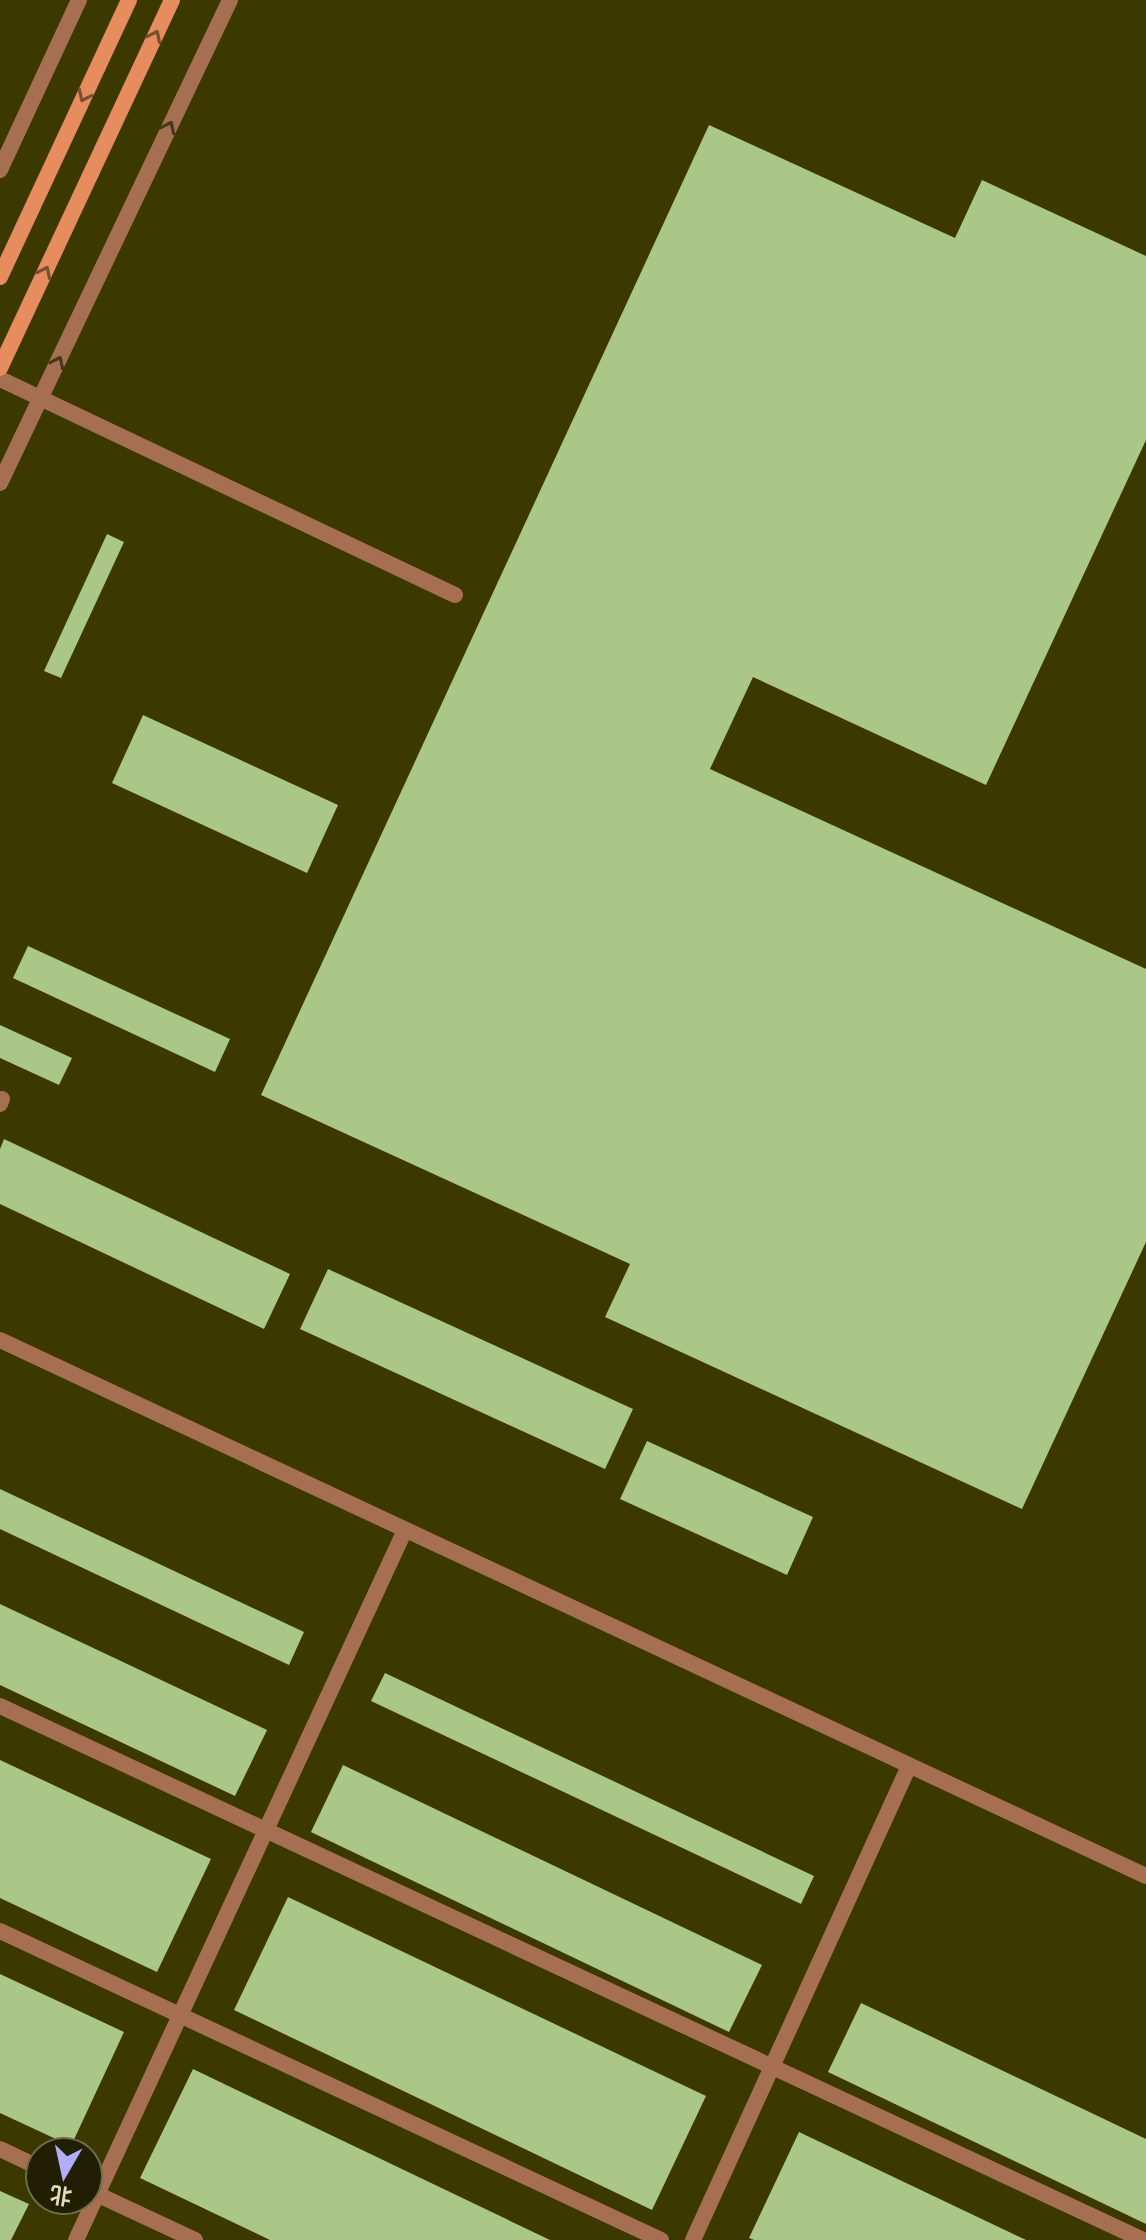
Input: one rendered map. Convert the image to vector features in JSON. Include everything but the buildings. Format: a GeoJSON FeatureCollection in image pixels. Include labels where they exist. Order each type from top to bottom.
{"type":"FeatureCollection","features":[{"type":"Feature","properties":{"kind":"main road"},"geometry":{"type":"LineString","coordinates":[[0,275],[129,0]]}},
{"type":"Feature","properties":{"kind":"main road"},"geometry":{"type":"LineString","coordinates":[[0,368],[172,0]]}},
{"type":"Feature","properties":{"kind":"street"},"geometry":{"type":"LineString","coordinates":[[0,170],[79,0]]}},
{"type":"Feature","properties":{"kind":"street"},"geometry":{"type":"LineString","coordinates":[[0,483],[230,0]]}},
{"type":"Feature","properties":{"kind":"street"},"geometry":{"type":"LineString","coordinates":[[0,379],[455,595]]}},
{"type":"Feature","properties":{"kind":"street"},"geometry":{"type":"LineString","coordinates":[[0,1340],[1146,1876]]}},
{"type":"Feature","properties":{"kind":"street"},"geometry":{"type":"LineString","coordinates":[[104,2170],[180,2015],[405,1530]]}},
{"type":"Feature","properties":{"kind":"street"},"geometry":{"type":"LineString","coordinates":[[0,1706],[1143,2240]]}},
{"type":"Feature","properties":{"kind":"street"},"geometry":{"type":"LineString","coordinates":[[693,2240],[909,1766]]}},
{"type":"Feature","properties":{"kind":"street"},"geometry":{"type":"LineString","coordinates":[[0,1931],[661,2240]]}},
{"type":"Feature","properties":{"kind":"street"},"geometry":{"type":"LineString","coordinates":[[0,2149],[24,2160]]}},
{"type":"Feature","properties":{"kind":"street"},"geometry":{"type":"LineString","coordinates":[[104,2197],[195,2240]]}},
{"type":"Feature","properties":{"kind":"street"},"geometry":{"type":"LineString","coordinates":[[76,2240],[84,2216]]}}]}
